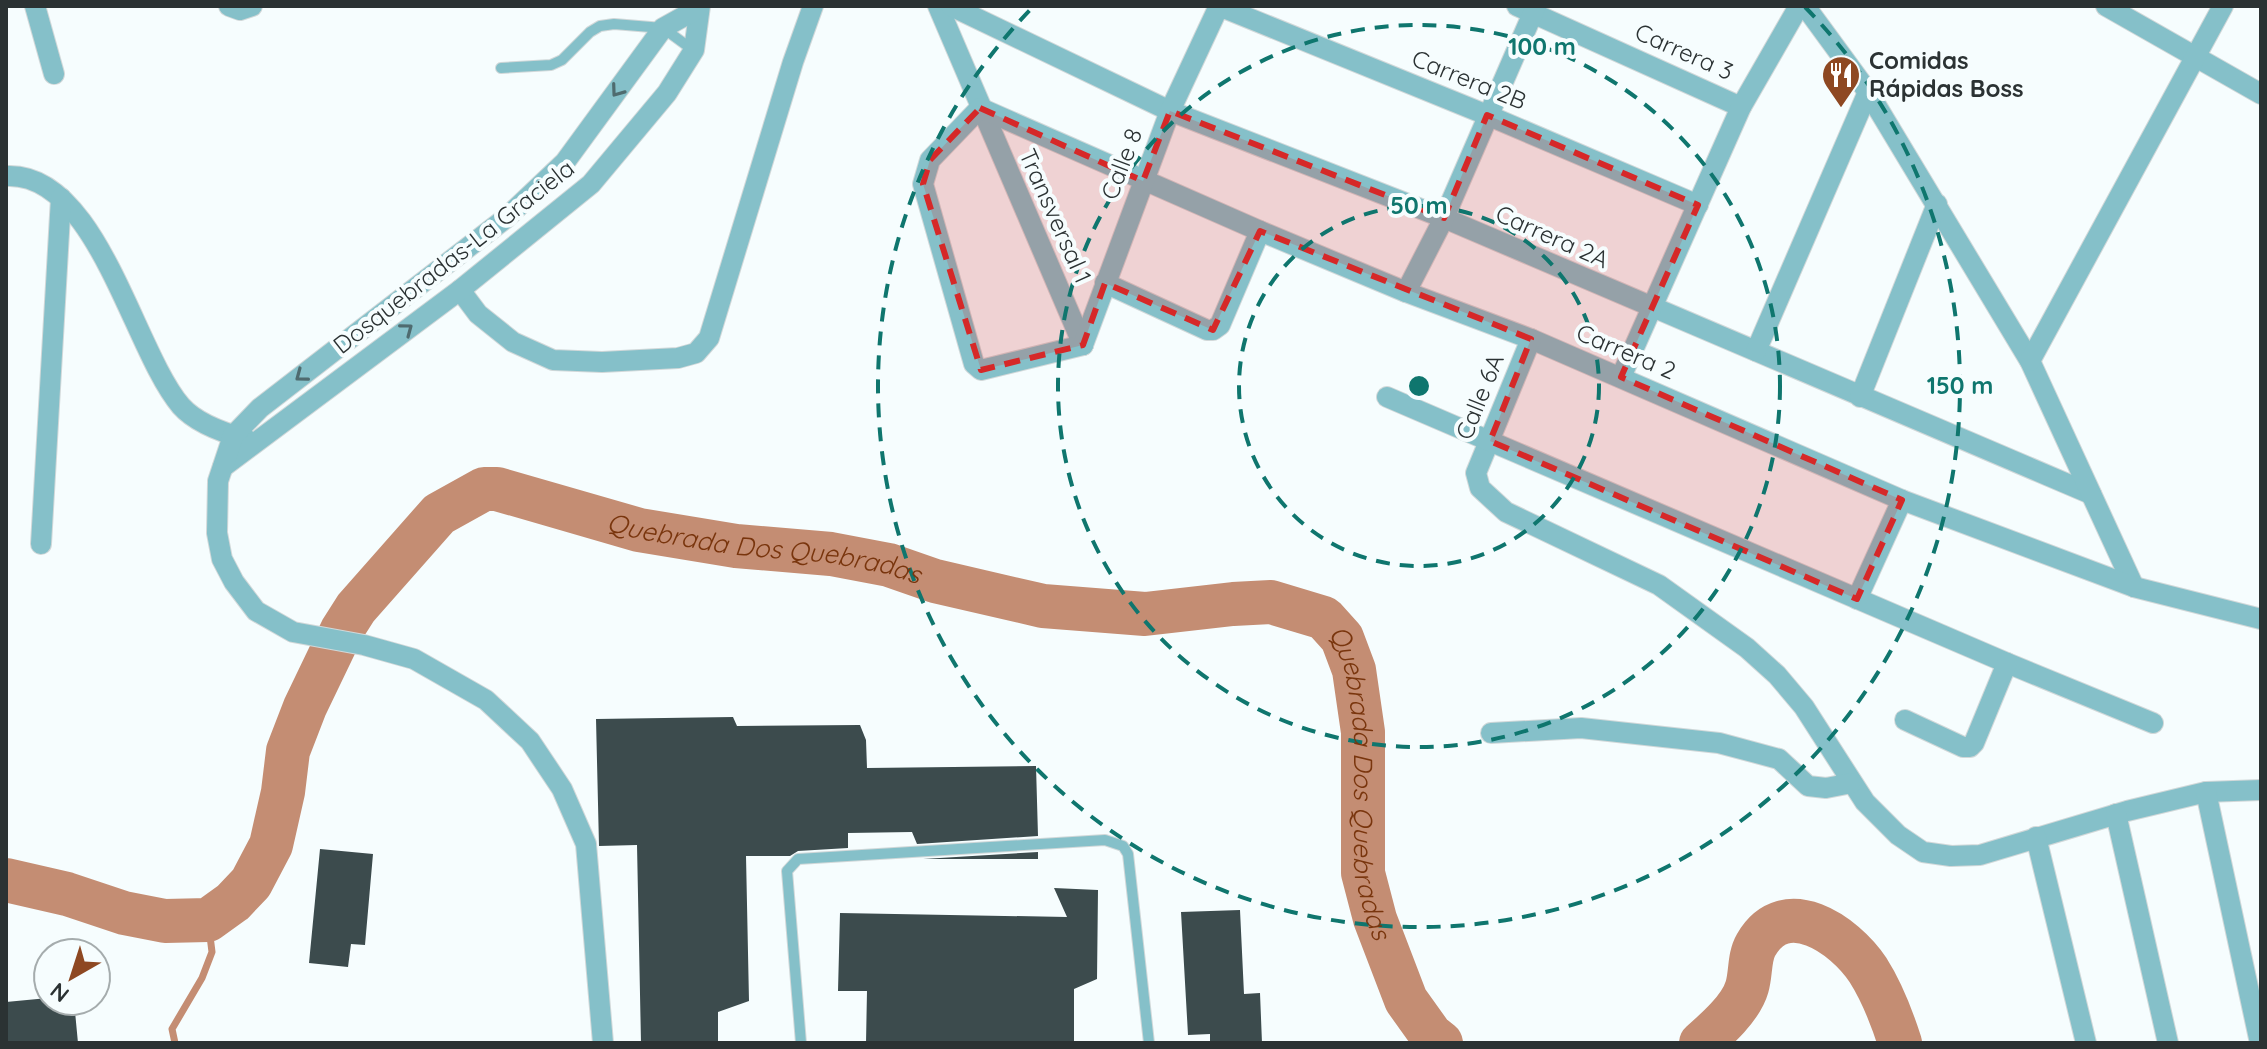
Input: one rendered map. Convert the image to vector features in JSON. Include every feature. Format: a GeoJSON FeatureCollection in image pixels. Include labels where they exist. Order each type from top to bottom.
{"type":"FeatureCollection","features":[{"type":"Feature","properties":{"kind":"street"},"geometry":{"type":"LineString","coordinates":[[35,6],[54,74]]}},
{"type":"Feature","properties":{"kind":"street"},"geometry":{"type":"LineString","coordinates":[[229,6],[240,10],[252,6]]}},
{"type":"Feature","properties":{"kind":"street"},"geometry":{"type":"LineString","coordinates":[[460,290],[478,314],[513,342],[553,360],[653,361],[696,353],[709,338],[788,77],[813,6]]}},
{"type":"Feature","properties":{"kind":"street","name":"Transversal 1"},"geometry":{"type":"LineString","coordinates":[[938,6],[1083,345]]}},
{"type":"Feature","properties":{"kind":"street","name":"Carrera 2A"},"geometry":{"type":"LineString","coordinates":[[951,6],[1170,111],[1444,218],[1651,309],[2091,494]]}},
{"type":"Feature","properties":{"kind":"street","name":"Calle 8"},"geometry":{"type":"LineString","coordinates":[[1083,345],[1170,111],[1219,6]]}},
{"type":"Feature","properties":{"kind":"street","name":"Carrera 2B"},"geometry":{"type":"LineString","coordinates":[[1219,6],[1698,205]]}},
{"type":"Feature","properties":{"kind":"street"},"geometry":{"type":"LineString","coordinates":[[1621,377],[1741,107],[1799,6]]}},
{"type":"Feature","properties":{"kind":"street"},"geometry":{"type":"LineString","coordinates":[[1805,6],[1868,92],[2030,361],[2134,587]]}},
{"type":"Feature","properties":{"kind":"street"},"geometry":{"type":"LineString","coordinates":[[2106,6],[2261,94]]}},
{"type":"Feature","properties":{"kind":"street"},"geometry":{"type":"LineString","coordinates":[[2030,361],[2223,6]]}},
{"type":"Feature","properties":{"kind":"street","name":"Dosquebradas-La Graciela"},"geometry":{"type":"LineString","coordinates":[[603,1043],[586,844],[562,789],[530,741],[486,700],[414,659],[364,645],[293,632],[256,611],[234,582],[222,559],[217,533],[217,492],[220,469],[233,436],[260,408],[506,218],[565,162],[663,28],[700,7]]}},
{"type":"Feature","properties":{"kind":"street","name":"Dosquebradas-La Graciela"},"geometry":{"type":"LineString","coordinates":[[220,469],[460,290],[591,184],[667,93],[694,50],[700,7]]}},
{"type":"Feature","properties":{"kind":"street"},"geometry":{"type":"LineString","coordinates":[[1406,292],[1444,218],[1529,8]]}},
{"type":"Feature","properties":{"kind":"street","name":"Carrera 3"},"geometry":{"type":"LineString","coordinates":[[1529,8],[1741,107]]}},
{"type":"Feature","properties":{"kind":"street"},"geometry":{"type":"LineString","coordinates":[[1756,351],[1868,92]]}},
{"type":"Feature","properties":{"kind":"street"},"geometry":{"type":"LineString","coordinates":[[980,108],[930,160],[923,184],[974,364],[981,370],[1083,345]]}},
{"type":"Feature","properties":{"kind":"street","name":"Carrera 2"},"geometry":{"type":"LineString","coordinates":[[980,108],[1260,231],[1406,292],[1531,339],[1902,500],[2134,587],[2261,619]]}},
{"type":"Feature","properties":{"kind":"street"},"geometry":{"type":"LineString","coordinates":[[6,176],[18,175],[47,185],[89,233],[119,286],[167,386],[180,405],[192,417],[254,442]]}},
{"type":"Feature","properties":{"kind":"street"},"geometry":{"type":"LineString","coordinates":[[41,544],[61,198]]}},
{"type":"Feature","properties":{"kind":"street"},"geometry":{"type":"LineString","coordinates":[[1860,397],[1937,204]]}},
{"type":"Feature","properties":{"kind":"street"},"geometry":{"type":"LineString","coordinates":[[1105,283],[1213,330],[1220,325],[1260,231]]}},
{"type":"Feature","properties":{"kind":"street","name":"Calle 6A"},"geometry":{"type":"LineString","coordinates":[[1531,339],[1476,473],[1480,488],[1506,512],[1659,585],[1747,648],[1777,675],[1804,707],[1852,783]]}},
{"type":"Feature","properties":{"kind":"street"},"geometry":{"type":"LineString","coordinates":[[1387,397],[2153,723]]}},
{"type":"Feature","properties":{"kind":"street"},"geometry":{"type":"LineString","coordinates":[[1857,599],[1902,500]]}},
{"type":"Feature","properties":{"kind":"street"},"geometry":{"type":"LineString","coordinates":[[1905,720],[1963,747],[1970,747],[2007,663]]}},
{"type":"Feature","properties":{"kind":"street"},"geometry":{"type":"LineString","coordinates":[[1491,733],[1581,728],[1719,743],[1779,759],[1808,786],[1826,788],[1852,783],[1865,802],[1898,835],[1923,852],[1951,856],[1980,855],[2116,814],[2206,792],[2261,790]]}},
{"type":"Feature","properties":{"kind":"street"},"geometry":{"type":"LineString","coordinates":[[2206,792],[2260,1043]]}},
{"type":"Feature","properties":{"kind":"street"},"geometry":{"type":"LineString","coordinates":[[2116,814],[2168,1043]]}},
{"type":"Feature","properties":{"kind":"street"},"geometry":{"type":"LineString","coordinates":[[2036,837],[2086,1043]]}},
{"type":"Feature","properties":{"kind":"lane"},"geometry":{"type":"LineString","coordinates":[[501,68],[551,65],[562,60],[590,32],[600,26],[614,24],[663,28],[694,50]]}},
{"type":"Feature","properties":{"kind":"lane"},"geometry":{"type":"LineString","coordinates":[[801,1043],[787,871],[793,862],[798,859],[1105,840],[1123,846],[1128,854],[1149,1043]]}},
{"type":"Feature","properties":{"kind":"highlighted area"},"geometry":{"type":"Polygon","coordinates":[[[980,108],[1143,181],[1170,111],[1444,218],[1487,115],[1698,205],[1621,377],[1902,500],[1857,599],[1490,441],[1531,339],[1260,231],[1213,330],[1105,283],[1083,345],[981,370],[923,184],[930,160],[980,108]]]}},
{"type":"Feature","properties":{"kind":"building"},"geometry":{"type":"Polygon","coordinates":[[[733,717],[737,726],[860,725],[866,740],[867,768],[1036,766],[1038,836],[917,844],[912,832],[848,833],[848,848],[798,851],[790,856],[746,856],[749,1001],[718,1012],[718,1043],[641,1043],[637,845],[599,846],[596,719],[733,717]]]}},
{"type":"Feature","properties":{"kind":"building"},"geometry":{"type":"Polygon","coordinates":[[[320,849],[373,854],[365,945],[351,944],[348,967],[309,963],[320,849]]]}},
{"type":"Feature","properties":{"kind":"building"},"geometry":{"type":"Polygon","coordinates":[[[1038,852],[1038,859],[923,859],[1038,852]]]}},
{"type":"Feature","properties":{"kind":"building"},"geometry":{"type":"Polygon","coordinates":[[[1054,888],[1098,890],[1097,979],[1074,989],[1074,1043],[866,1043],[867,991],[838,991],[840,913],[1067,917],[1054,888]]]}},
{"type":"Feature","properties":{"kind":"building"},"geometry":{"type":"Polygon","coordinates":[[[1240,910],[1244,994],[1260,993],[1262,1043],[1210,1043],[1210,1034],[1188,1035],[1181,912],[1240,910]]]}},
{"type":"Feature","properties":{"kind":"building"},"geometry":{"type":"Polygon","coordinates":[[[32,1000],[32,1017],[76,1017],[78,1043],[6,1043],[6,1002],[32,1000]]]}},
{"type":"Feature","properties":{"kind":"waterway","name":"Quebrada Dos Quebradas"},"geometry":{"type":"LineString","coordinates":[[6,880],[67,894],[124,913],[165,921],[208,920],[233,902],[251,883],[271,845],[288,751],[305,707],[356,608],[439,514],[484,489],[497,489],[639,530],[736,546],[831,554],[889,565],[935,581],[1043,606],[1145,614],[1271,602],[1324,618],[1342,638],[1354,670],[1363,732],[1363,873],[1375,919],[1406,1000],[1431,1035],[1441,1043]]}},
{"type":"Feature","properties":{"kind":"waterway"},"geometry":{"type":"LineString","coordinates":[[175,1043],[172,1029],[202,978],[212,952],[208,920]]}},
{"type":"Feature","properties":{"kind":"waterway","name":"Quebrada Dos Quebradas"},"geometry":{"type":"LineString","coordinates":[[1701,1043],[1740,1003],[1756,945],[1768,930],[1782,922],[1798,921],[1830,933],[1857,956],[1878,987],[1900,1043]]}},
{"type":"Feature","properties":{"kind":"place","name":"Comidas Rápidas Boss"},"geometry":{"type":"Point","coordinates":[1841,109]}}]}
